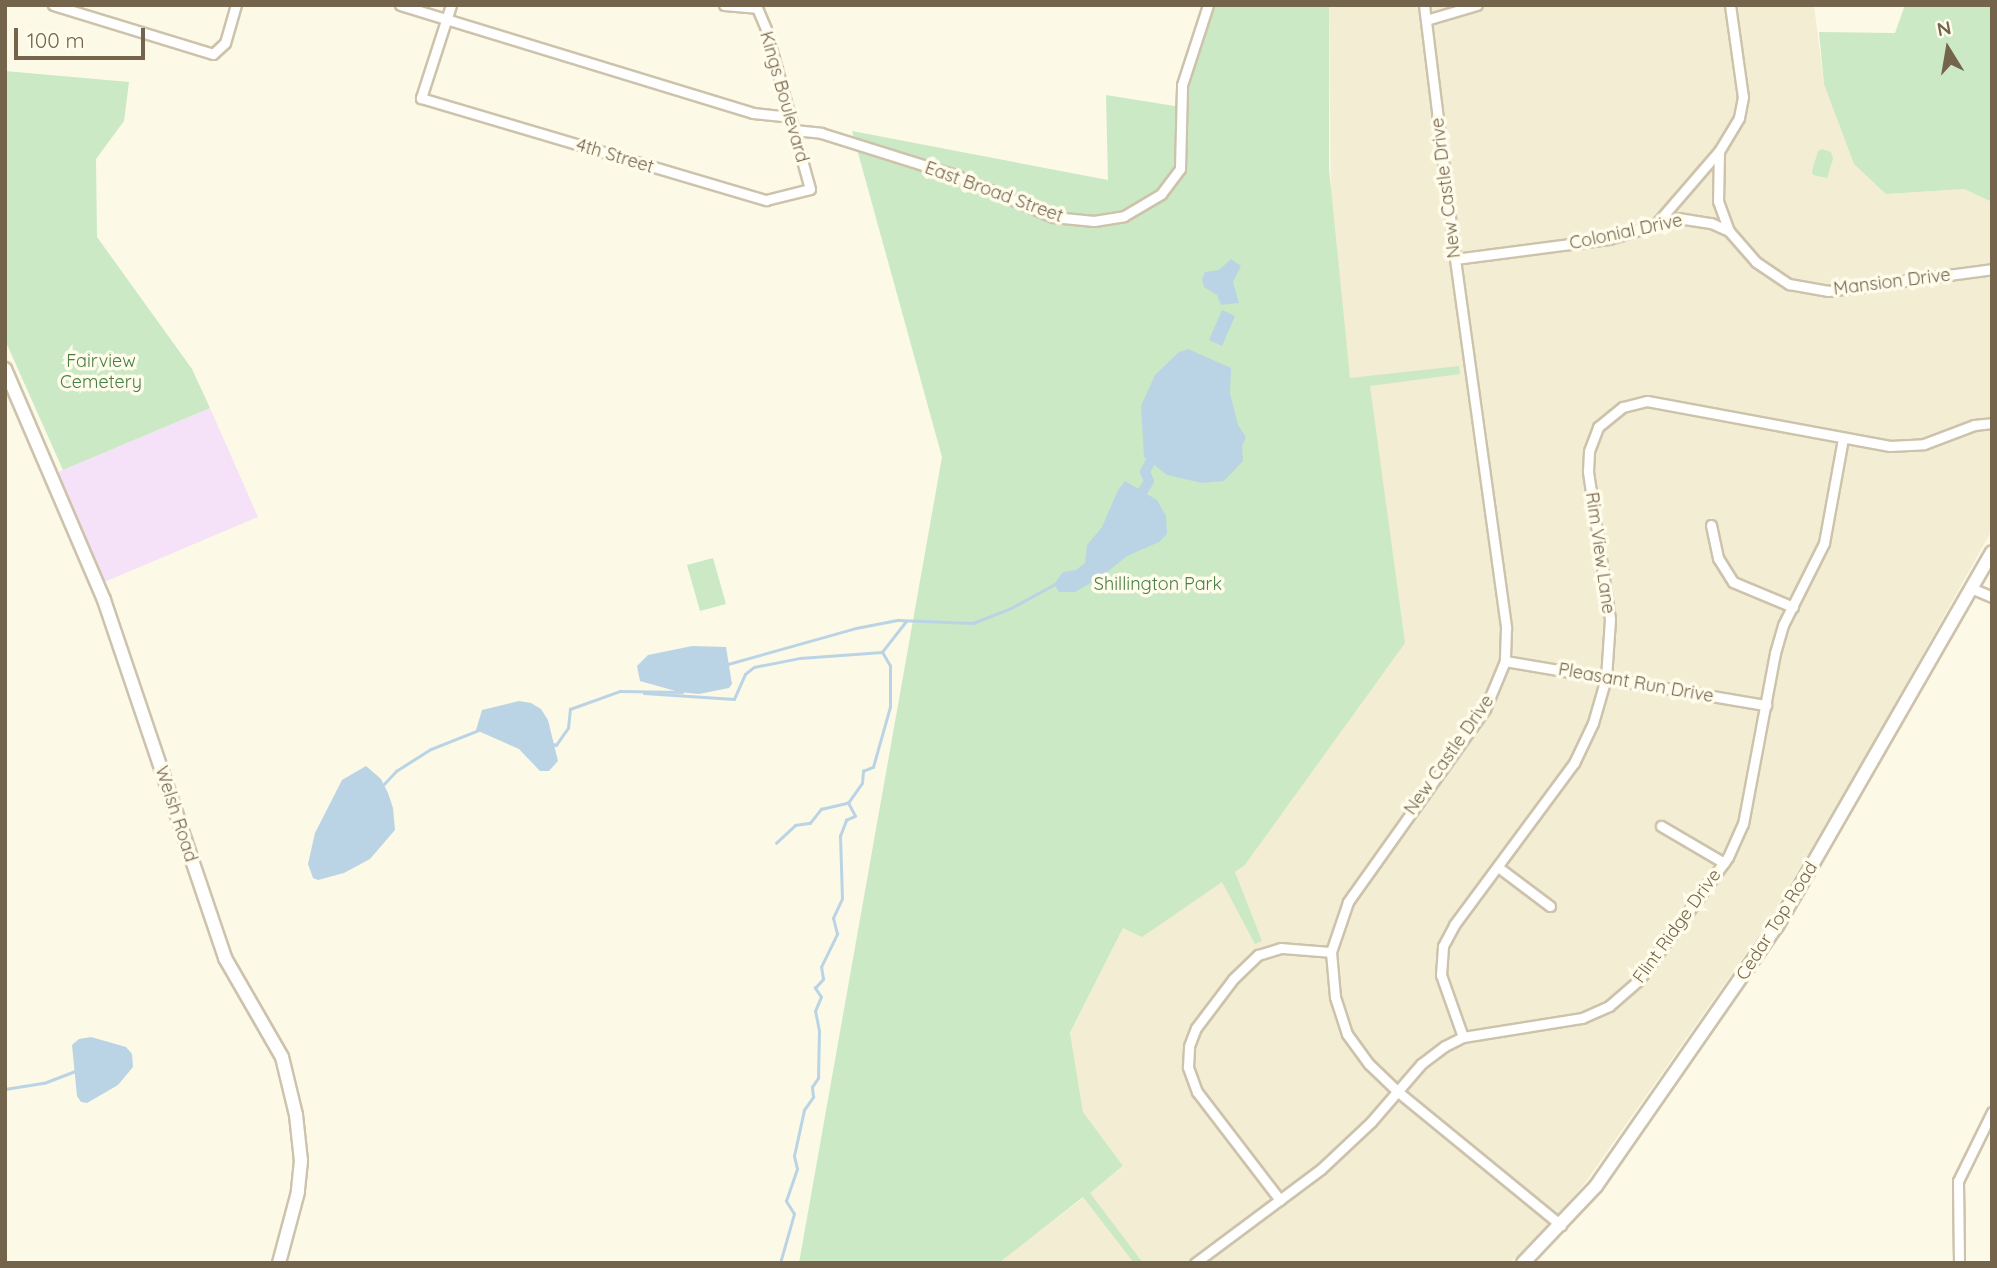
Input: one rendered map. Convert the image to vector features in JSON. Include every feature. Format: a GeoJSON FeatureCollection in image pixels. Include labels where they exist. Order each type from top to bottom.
{"type":"FeatureCollection","features":[{"type":"Feature","properties":{"kind":"street"},"geometry":{"type":"LineString","coordinates":[[52,5],[213,54],[225,43],[236,5]]}},
{"type":"Feature","properties":{"kind":"street"},"geometry":{"type":"LineString","coordinates":[[400,5],[752,113],[790,117]]}},
{"type":"Feature","properties":{"kind":"street"},"geometry":{"type":"LineString","coordinates":[[445,19],[451,5]]}},
{"type":"Feature","properties":{"kind":"street"},"geometry":{"type":"LineString","coordinates":[[724,5],[756,6]]}},
{"type":"Feature","properties":{"kind":"street","name":"East Broad Street"},"geometry":{"type":"LineString","coordinates":[[794,130],[821,133],[955,175],[1052,217],[1094,221],[1124,216],[1161,194],[1180,169],[1182,85],[1208,5]]}},
{"type":"Feature","properties":{"kind":"street","name":"New Castle Drive"},"geometry":{"type":"LineString","coordinates":[[1424,5],[1455,259],[1506,628],[1505,661],[1485,709],[1357,885],[1343,913],[1331,952],[1335,997],[1347,1034],[1369,1064],[1397,1091],[1561,1225]]}},
{"type":"Feature","properties":{"kind":"street"},"geometry":{"type":"LineString","coordinates":[[1426,20],[1478,5]]}},
{"type":"Feature","properties":{"kind":"street"},"geometry":{"type":"LineString","coordinates":[[1654,226],[1719,151],[1739,118],[1743,100],[1730,5]]}},
{"type":"Feature","properties":{"kind":"street","name":"Kings Boulevard"},"geometry":{"type":"LineString","coordinates":[[756,6],[766,29],[810,189]]}},
{"type":"Feature","properties":{"kind":"street","name":"4th Street"},"geometry":{"type":"LineString","coordinates":[[445,19],[421,97],[757,200],[775,199],[810,189]]}},
{"type":"Feature","properties":{"kind":"street"},"geometry":{"type":"LineString","coordinates":[[1719,151],[1718,201],[1729,231]]}},
{"type":"Feature","properties":{"kind":"street","name":"Colonial Drive"},"geometry":{"type":"LineString","coordinates":[[1455,259],[1588,243],[1678,219],[1695,219],[1729,231]]}},
{"type":"Feature","properties":{"kind":"street","name":"Mansion Drive"},"geometry":{"type":"LineString","coordinates":[[1729,231],[1771,275],[1808,290],[1837,291],[1992,269]]}},
{"type":"Feature","properties":{"kind":"street","name":"Welsh Road"},"geometry":{"type":"LineString","coordinates":[[5,369],[104,600],[225,958],[282,1057],[298,1123],[301,1161],[296,1203],[279,1263]]}},
{"type":"Feature","properties":{"kind":"street","name":"Rim View Lane"},"geometry":{"type":"LineString","coordinates":[[1463,1037],[1441,975],[1442,951],[1454,925],[1574,763],[1593,723],[1606,678],[1610,619],[1588,471],[1589,452],[1598,427],[1623,407],[1654,401],[1890,446],[1912,446],[1938,440],[1974,425],[1992,423]]}},
{"type":"Feature","properties":{"kind":"street","name":"Flint Ridge Drive"},"geometry":{"type":"LineString","coordinates":[[1195,1263],[1280,1200],[1349,1144],[1428,1057],[1463,1037],[1566,1022],[1609,1006],[1639,981],[1724,863],[1746,814],[1775,653],[1793,607],[1824,543],[1843,438]]}},
{"type":"Feature","properties":{"kind":"street"},"geometry":{"type":"LineString","coordinates":[[1711,525],[1718,558],[1733,582],[1793,607]]}},
{"type":"Feature","properties":{"kind":"street","name":"Cedar Top Road"},"geometry":{"type":"LineString","coordinates":[[1523,1263],[1596,1186],[1777,926],[1992,552]]}},
{"type":"Feature","properties":{"kind":"street"},"geometry":{"type":"LineString","coordinates":[[1971,588],[1992,597]]}},
{"type":"Feature","properties":{"kind":"street","name":"Pleasant Run Drive"},"geometry":{"type":"LineString","coordinates":[[1505,661],[1766,705]]}},
{"type":"Feature","properties":{"kind":"street"},"geometry":{"type":"LineString","coordinates":[[1661,826],[1724,863]]}},
{"type":"Feature","properties":{"kind":"street"},"geometry":{"type":"LineString","coordinates":[[1498,867],[1550,906]]}},
{"type":"Feature","properties":{"kind":"street"},"geometry":{"type":"LineString","coordinates":[[1280,1200],[1197,1092],[1189,1073],[1189,1046],[1196,1028],[1218,998],[1240,970],[1258,955],[1281,948],[1331,952]]}},
{"type":"Feature","properties":{"kind":"street"},"geometry":{"type":"LineString","coordinates":[[1959,1263],[1958,1181],[1992,1112]]}},
{"type":"Feature","properties":{"kind":"shaded area"},"geometry":{"type":"Polygon","coordinates":[[[1329,5],[1814,5],[1824,84],[1886,194],[1964,189],[1992,202],[1992,530],[1880,731],[1768,922],[1585,1183],[1529,1247],[1509,1263],[999,1263],[1123,1167],[1083,1112],[1070,1034],[1123,928],[1222,882],[1244,866],[1369,377],[1350,378],[1331,209],[1329,5]]]}},
{"type":"Feature","properties":{"kind":"shaded area"},"geometry":{"type":"Polygon","coordinates":[[[210,408],[258,517],[102,583],[56,473],[210,408]]]}},
{"type":"Feature","properties":{"kind":"green space","name":"Shillington Park"},"geometry":{"type":"Polygon","coordinates":[[[1207,5],[1329,5],[1329,169],[1350,378],[1459,366],[1460,374],[1370,386],[1405,643],[1244,866],[1235,872],[1262,941],[1255,944],[1222,882],[1142,937],[1123,928],[1070,1033],[1083,1112],[1123,1166],[1090,1193],[1143,1263],[1134,1263],[1083,1197],[999,1263],[799,1263],[942,457],[852,131],[1108,180],[1106,95],[1181,107],[1207,5]]]}},
{"type":"Feature","properties":{"kind":"green space"},"geometry":{"type":"Polygon","coordinates":[[[1905,5],[1992,5],[1992,202],[1964,189],[1886,194],[1854,164],[1824,84],[1819,32],[1895,33],[1905,5]]]}},
{"type":"Feature","properties":{"kind":"green space","name":"Fairview Cemetery"},"geometry":{"type":"Polygon","coordinates":[[[5,71],[129,82],[124,121],[96,159],[97,237],[192,369],[210,408],[63,470],[5,340],[5,71]]]}},
{"type":"Feature","properties":{"kind":"green space"},"geometry":{"type":"Polygon","coordinates":[[[1822,149],[1831,152],[1833,159],[1827,178],[1813,175],[1812,171],[1818,151],[1822,149]]]}},
{"type":"Feature","properties":{"kind":"green space"},"geometry":{"type":"Polygon","coordinates":[[[713,558],[726,604],[700,611],[687,565],[713,558]]]}},
{"type":"Feature","properties":{"kind":"water"},"geometry":{"type":"Polygon","coordinates":[[[1231,259],[1241,266],[1233,282],[1239,303],[1221,305],[1217,295],[1204,287],[1202,279],[1205,272],[1219,270],[1231,259]]]}},
{"type":"Feature","properties":{"kind":"water"},"geometry":{"type":"Polygon","coordinates":[[[1222,310],[1235,316],[1222,346],[1209,340],[1222,310]]]}},
{"type":"Feature","properties":{"kind":"water"},"geometry":{"type":"Polygon","coordinates":[[[1188,349],[1231,368],[1230,393],[1238,425],[1246,437],[1242,446],[1243,461],[1224,481],[1202,483],[1167,475],[1144,457],[1141,406],[1155,375],[1179,352],[1188,349]]]}},
{"type":"Feature","properties":{"kind":"water"},"geometry":{"type":"Polygon","coordinates":[[[1125,481],[1157,500],[1166,516],[1167,534],[1159,542],[1127,556],[1101,577],[1075,592],[1059,592],[1054,584],[1063,572],[1076,570],[1085,563],[1087,545],[1102,527],[1118,490],[1125,481]]]}},
{"type":"Feature","properties":{"kind":"water"},"geometry":{"type":"Polygon","coordinates":[[[692,646],[726,647],[732,684],[729,688],[699,694],[679,692],[640,681],[637,666],[648,655],[692,646]]]}},
{"type":"Feature","properties":{"kind":"water"},"geometry":{"type":"Polygon","coordinates":[[[519,701],[531,703],[541,709],[548,720],[558,761],[549,771],[540,771],[519,749],[476,730],[482,710],[519,701]]]}},
{"type":"Feature","properties":{"kind":"water"},"geometry":{"type":"Polygon","coordinates":[[[366,766],[381,779],[388,793],[393,808],[395,830],[370,859],[344,873],[318,880],[313,878],[308,864],[315,833],[342,780],[366,766]]]}},
{"type":"Feature","properties":{"kind":"water"},"geometry":{"type":"Polygon","coordinates":[[[91,1037],[126,1047],[132,1054],[133,1067],[118,1085],[87,1103],[81,1102],[77,1096],[72,1045],[79,1039],[91,1037]]]}},
{"type":"Feature","properties":{"kind":"waterway"},"geometry":{"type":"LineString","coordinates":[[1141,494],[1149,481],[1145,472],[1151,460]]}},
{"type":"Feature","properties":{"kind":"waterway"},"geometry":{"type":"LineString","coordinates":[[728,664],[856,628],[898,620],[973,623],[1011,608],[1055,584]]}},
{"type":"Feature","properties":{"kind":"waterway"},"geometry":{"type":"LineString","coordinates":[[644,693],[734,699],[745,674],[754,667],[800,658],[882,652],[906,621]]}},
{"type":"Feature","properties":{"kind":"waterway"},"geometry":{"type":"LineString","coordinates":[[776,843],[795,825],[810,823],[821,809],[848,803],[862,783],[863,771],[873,767],[890,707],[890,666],[882,652]]}},
{"type":"Feature","properties":{"kind":"waterway"},"geometry":{"type":"LineString","coordinates":[[554,744],[556,745],[568,728],[570,709],[620,691],[682,692]]}},
{"type":"Feature","properties":{"kind":"waterway"},"geometry":{"type":"LineString","coordinates":[[383,785],[396,771],[431,749],[479,730]]}},
{"type":"Feature","properties":{"kind":"waterway"},"geometry":{"type":"LineString","coordinates":[[780,1263],[794,1214],[786,1201],[797,1169],[794,1156],[804,1110],[813,1097],[812,1087],[818,1078],[819,1031],[815,1011],[821,997],[815,988],[823,979],[821,967],[837,934],[833,918],[842,899],[840,836],[846,820],[855,816],[848,803]]}},
{"type":"Feature","properties":{"kind":"waterway"},"geometry":{"type":"LineString","coordinates":[[5,1089],[44,1083],[75,1071]]}}]}
